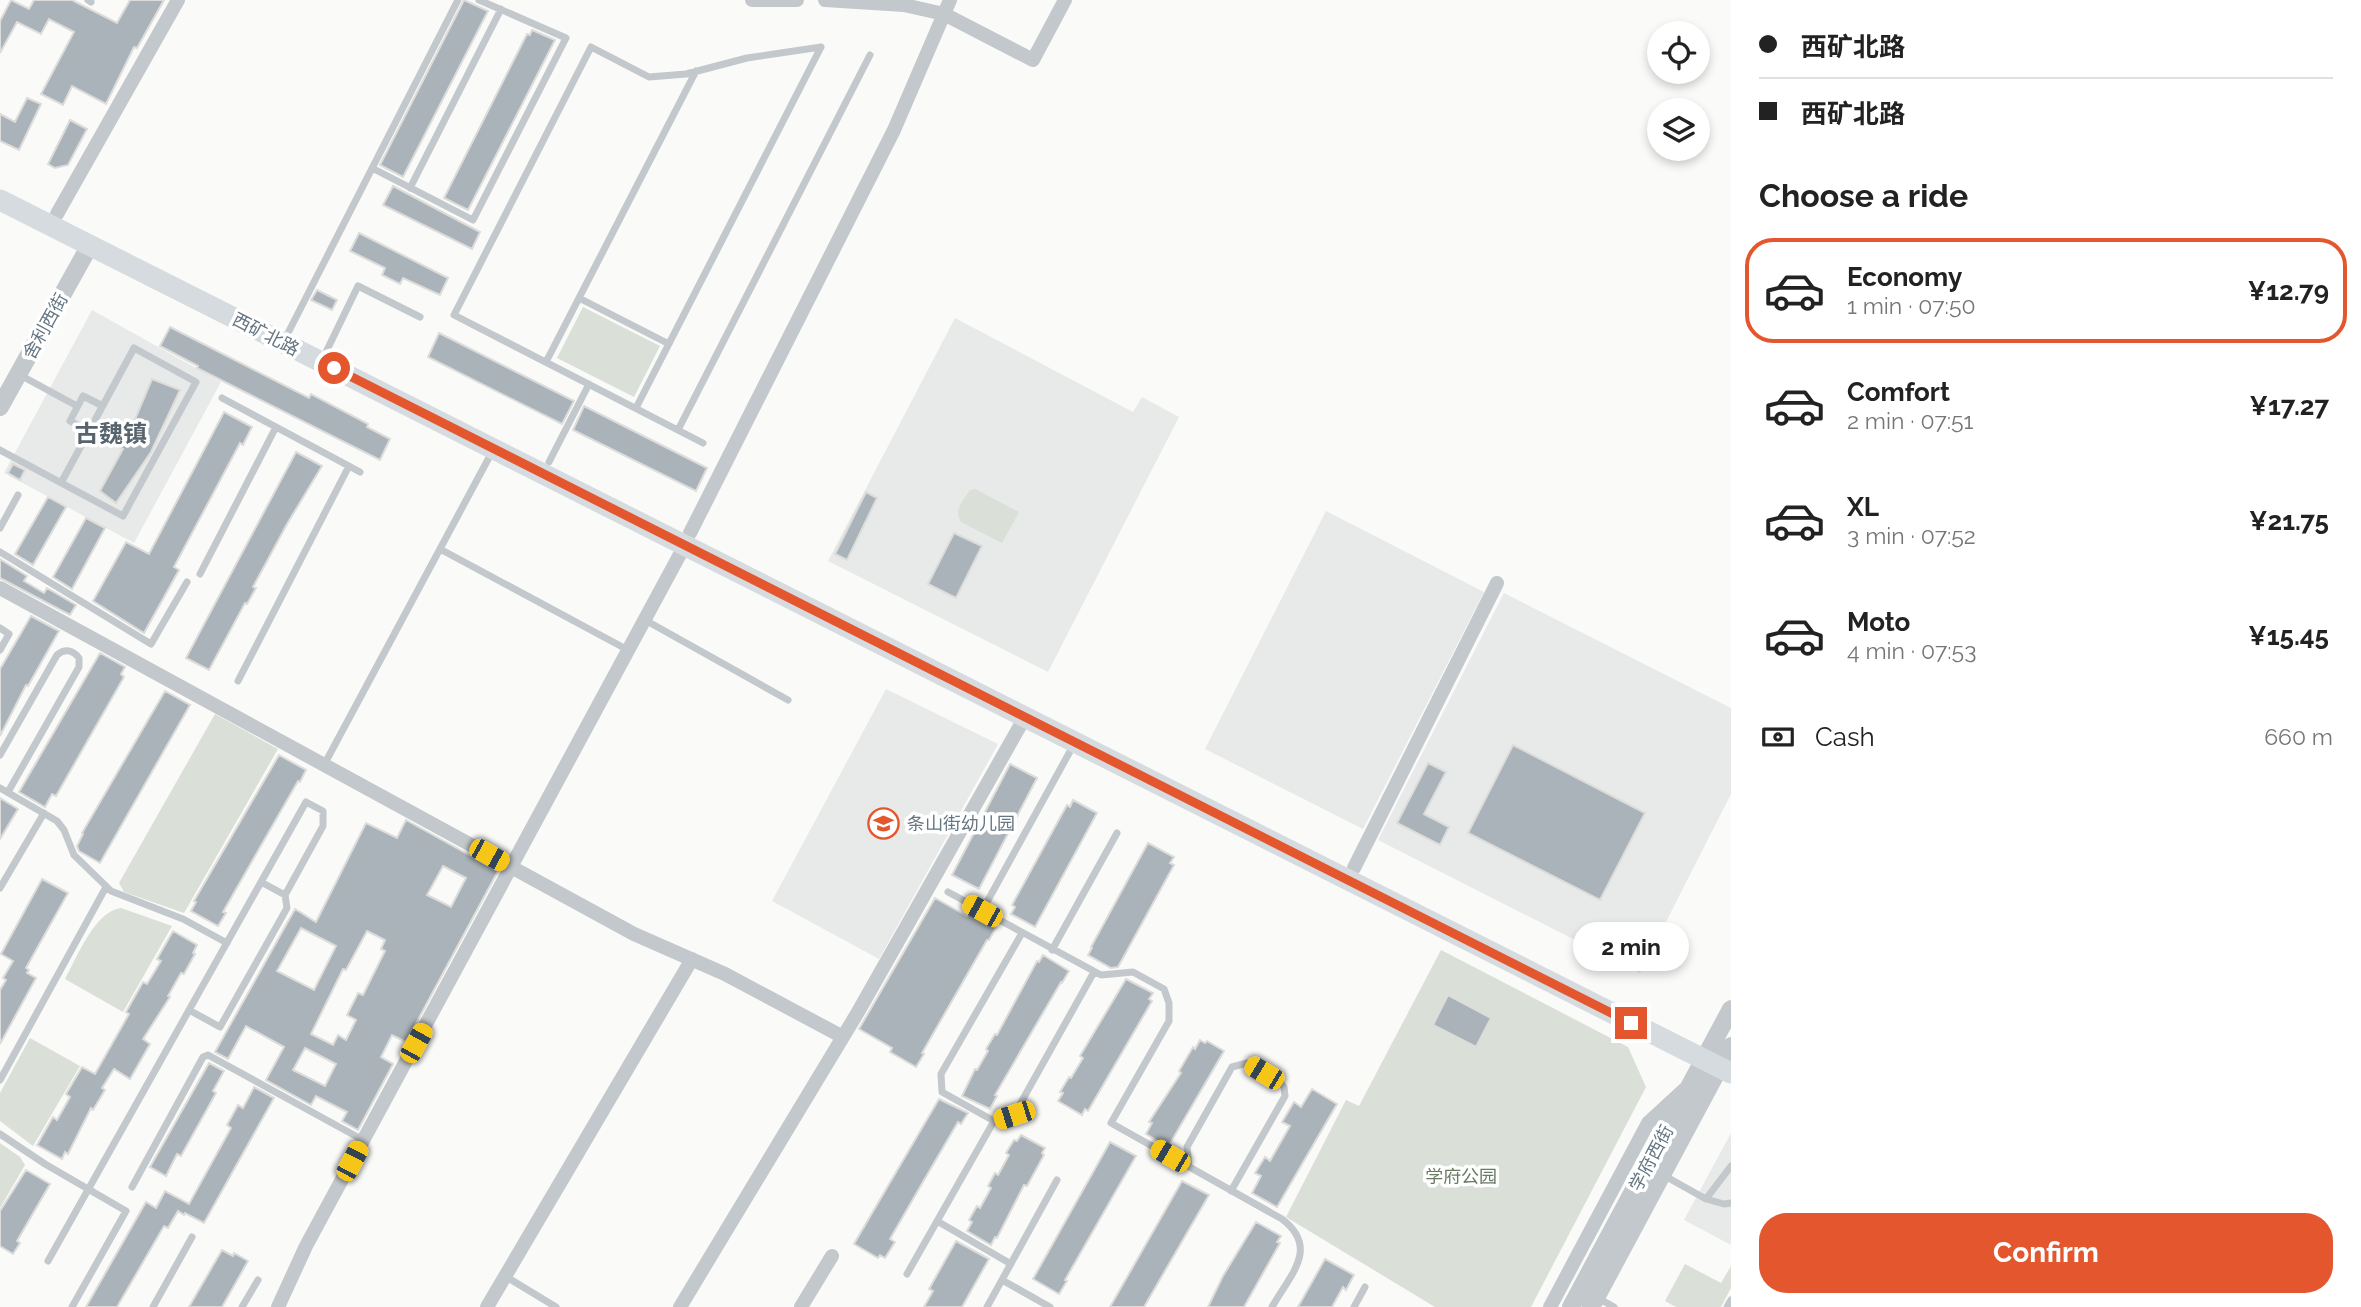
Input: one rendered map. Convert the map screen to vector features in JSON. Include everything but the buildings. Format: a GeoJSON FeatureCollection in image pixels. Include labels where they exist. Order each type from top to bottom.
{"type":"FeatureCollection","features":[{"type":"Feature","properties":{"kind":"main road","name":"西矿北路"},"geometry":{"type":"LineString","coordinates":[[0,186],[549,461],[687,539],[1025,717],[1722,1058]]}},
{"type":"Feature","properties":{"kind":"main road","name":"西矿北路"},"geometry":{"type":"LineString","coordinates":[[0,200],[494,449],[687,539],[1354,868],[1722,1058]]}},
{"type":"Feature","properties":{"kind":"street"},"geometry":{"type":"LineString","coordinates":[[57,214],[178,0]]}},
{"type":"Feature","properties":{"kind":"street"},"geometry":{"type":"LineString","coordinates":[[752,0],[797,0]]}},
{"type":"Feature","properties":{"kind":"street"},"geometry":{"type":"LineString","coordinates":[[825,0],[947,7],[1033,60],[1065,0]]}},
{"type":"Feature","properties":{"kind":"street"},"geometry":{"type":"LineString","coordinates":[[278,1307],[306,1246],[687,539],[894,130],[947,7]]}},
{"type":"Feature","properties":{"kind":"street","name":"舍利西街"},"geometry":{"type":"LineString","coordinates":[[0,407],[90,246]]}},
{"type":"Feature","properties":{"kind":"street"},"geometry":{"type":"LineString","coordinates":[[1354,868],[1497,583]]}},
{"type":"Feature","properties":{"kind":"street"},"geometry":{"type":"LineString","coordinates":[[0,588],[634,934],[725,974],[843,1037]]}},
{"type":"Feature","properties":{"kind":"street"},"geometry":{"type":"LineString","coordinates":[[680,1307],[843,1037],[1025,717]]}},
{"type":"Feature","properties":{"kind":"street"},"geometry":{"type":"LineString","coordinates":[[487,1307],[692,959]]}},
{"type":"Feature","properties":{"kind":"street","name":"学府西街"},"geometry":{"type":"LineString","coordinates":[[1593,1302],[1722,1058],[1731,1009]]}},
{"type":"Feature","properties":{"kind":"street","name":"学府西街"},"geometry":{"type":"LineString","coordinates":[[1571,1307],[1691,1083],[1722,1058]]}},
{"type":"Feature","properties":{"kind":"street"},"geometry":{"type":"LineString","coordinates":[[1550,1307],[1648,1123],[1691,1083]]}},
{"type":"Feature","properties":{"kind":"street"},"geometry":{"type":"LineString","coordinates":[[801,1307],[832,1256]]}},
{"type":"Feature","properties":{"kind":"lane"},"geometry":{"type":"LineString","coordinates":[[289,331],[458,0]]}},
{"type":"Feature","properties":{"kind":"lane"},"geometry":{"type":"LineString","coordinates":[[372,169],[473,220],[566,38],[479,0]]}},
{"type":"Feature","properties":{"kind":"lane"},"geometry":{"type":"LineString","coordinates":[[410,188],[501,9]]}},
{"type":"Feature","properties":{"kind":"lane"},"geometry":{"type":"LineString","coordinates":[[636,408],[821,47],[747,58],[686,74],[649,77],[592,47],[454,316],[703,443]]}},
{"type":"Feature","properties":{"kind":"lane"},"geometry":{"type":"LineString","coordinates":[[678,430],[870,55]]}},
{"type":"Feature","properties":{"kind":"lane"},"geometry":{"type":"LineString","coordinates":[[546,362],[696,71]]}},
{"type":"Feature","properties":{"kind":"lane"},"geometry":{"type":"LineString","coordinates":[[327,350],[358,286],[420,317]]}},
{"type":"Feature","properties":{"kind":"lane"},"geometry":{"type":"LineString","coordinates":[[579,298],[669,344]]}},
{"type":"Feature","properties":{"kind":"lane"},"geometry":{"type":"LineString","coordinates":[[0,450],[61,483],[123,516],[196,382],[134,348],[61,483]]}},
{"type":"Feature","properties":{"kind":"lane"},"geometry":{"type":"LineString","coordinates":[[18,374],[77,407]]}},
{"type":"Feature","properties":{"kind":"lane"},"geometry":{"type":"LineString","coordinates":[[549,461],[589,384]]}},
{"type":"Feature","properties":{"kind":"lane"},"geometry":{"type":"LineString","coordinates":[[89,431],[70,421],[83,396],[103,406]]}},
{"type":"Feature","properties":{"kind":"lane"},"geometry":{"type":"LineString","coordinates":[[222,398],[360,472]]}},
{"type":"Feature","properties":{"kind":"lane"},"geometry":{"type":"LineString","coordinates":[[200,574],[276,427]]}},
{"type":"Feature","properties":{"kind":"lane"},"geometry":{"type":"LineString","coordinates":[[324,765],[494,449]]}},
{"type":"Feature","properties":{"kind":"lane"},"geometry":{"type":"LineString","coordinates":[[238,681],[349,466]]}},
{"type":"Feature","properties":{"kind":"lane"},"geometry":{"type":"LineString","coordinates":[[0,528],[18,495]]}},
{"type":"Feature","properties":{"kind":"lane"},"geometry":{"type":"LineString","coordinates":[[440,549],[628,650]]}},
{"type":"Feature","properties":{"kind":"lane"},"geometry":{"type":"LineString","coordinates":[[0,552],[151,644],[187,582]]}},
{"type":"Feature","properties":{"kind":"lane"},"geometry":{"type":"LineString","coordinates":[[644,620],[788,700]]}},
{"type":"Feature","properties":{"kind":"lane"},"geometry":{"type":"LineString","coordinates":[[0,628],[9,634],[0,650]]}},
{"type":"Feature","properties":{"kind":"lane"},"geometry":{"type":"LineString","coordinates":[[0,755],[57,655],[68,650],[76,654],[79,667],[8,792]]}},
{"type":"Feature","properties":{"kind":"lane"},"geometry":{"type":"LineString","coordinates":[[982,911],[1075,742]]}},
{"type":"Feature","properties":{"kind":"lane"},"geometry":{"type":"LineString","coordinates":[[0,788],[57,821],[64,830],[74,855],[106,887],[121,897],[183,919],[227,943]]}},
{"type":"Feature","properties":{"kind":"lane"},"geometry":{"type":"LineString","coordinates":[[48,1261],[88,1189],[306,802],[323,811],[324,822],[285,895],[287,908],[220,1027],[189,1010]]}},
{"type":"Feature","properties":{"kind":"lane"},"geometry":{"type":"LineString","coordinates":[[0,888],[44,813]]}},
{"type":"Feature","properties":{"kind":"lane"},"geometry":{"type":"LineString","coordinates":[[1052,950],[1117,833]]}},
{"type":"Feature","properties":{"kind":"lane"},"geometry":{"type":"LineString","coordinates":[[261,882],[285,895]]}},
{"type":"Feature","properties":{"kind":"lane"},"geometry":{"type":"LineString","coordinates":[[0,1080],[106,887]]}},
{"type":"Feature","properties":{"kind":"lane"},"geometry":{"type":"LineString","coordinates":[[948,892],[1094,972],[1111,976],[1133,972],[1164,989],[1169,1003],[1169,1021],[1111,1123],[1292,1227],[1300,1238],[1300,1257],[1272,1307]]}},
{"type":"Feature","properties":{"kind":"lane"},"geometry":{"type":"LineString","coordinates":[[994,1121],[942,1092],[941,1074],[1022,933]]}},
{"type":"Feature","properties":{"kind":"lane"},"geometry":{"type":"LineString","coordinates":[[907,1274],[994,1121],[1014,1115],[1094,972]]}},
{"type":"Feature","properties":{"kind":"lane"},"geometry":{"type":"LineString","coordinates":[[132,1187],[203,1057],[208,1055],[363,1140]]}},
{"type":"Feature","properties":{"kind":"lane"},"geometry":{"type":"LineString","coordinates":[[1189,1167],[1186,1147],[1232,1067],[1247,1063],[1280,1083],[1284,1087],[1284,1096],[1231,1191]]}},
{"type":"Feature","properties":{"kind":"lane"},"geometry":{"type":"LineString","coordinates":[[0,1134],[125,1211],[72,1307]]}},
{"type":"Feature","properties":{"kind":"lane"},"geometry":{"type":"LineString","coordinates":[[1706,1199],[1731,1166]]}},
{"type":"Feature","properties":{"kind":"lane"},"geometry":{"type":"LineString","coordinates":[[1662,1175],[1706,1199],[1731,1203]]}},
{"type":"Feature","properties":{"kind":"lane"},"geometry":{"type":"LineString","coordinates":[[987,1307],[1057,1180]]}},
{"type":"Feature","properties":{"kind":"lane"},"geometry":{"type":"LineString","coordinates":[[937,1221],[1011,1264]]}},
{"type":"Feature","properties":{"kind":"lane"},"geometry":{"type":"LineString","coordinates":[[153,1307],[192,1237]]}},
{"type":"Feature","properties":{"kind":"lane"},"geometry":{"type":"LineString","coordinates":[[505,1276],[556,1307]]}},
{"type":"Feature","properties":{"kind":"lane"},"geometry":{"type":"LineString","coordinates":[[242,1307],[258,1280]]}},
{"type":"Feature","properties":{"kind":"lane"},"geometry":{"type":"LineString","coordinates":[[1002,1280],[1049,1307]]}},
{"type":"Feature","properties":{"kind":"lane"},"geometry":{"type":"LineString","coordinates":[[1353,1307],[1365,1287]]}},
{"type":"Feature","properties":{"kind":"lane"},"geometry":{"type":"LineString","coordinates":[[1727,1307],[1731,1300]]}},
{"type":"Feature","properties":{"kind":"lane"},"geometry":{"type":"LineString","coordinates":[[1593,1302],[1614,1307]]}},
{"type":"Feature","properties":{"kind":"shaded area"},"geometry":{"type":"Polygon","coordinates":[[[92,310],[221,382],[134,543],[4,473],[92,310]]]}},
{"type":"Feature","properties":{"kind":"shaded area"},"geometry":{"type":"Polygon","coordinates":[[[955,318],[1133,412],[1142,397],[1179,417],[1048,672],[828,561],[955,318]]]}},
{"type":"Feature","properties":{"kind":"shaded area"},"geometry":{"type":"Polygon","coordinates":[[[1326,511],[1484,592],[1363,829],[1205,749],[1326,511]]]}},
{"type":"Feature","properties":{"kind":"shaded area"},"geometry":{"type":"Polygon","coordinates":[[[1504,593],[1731,708],[1731,794],[1640,973],[1378,840],[1504,593]]]}},
{"type":"Feature","properties":{"kind":"shaded area","name":"条山街幼儿园"},"geometry":{"type":"Polygon","coordinates":[[[886,689],[998,744],[879,959],[772,901],[886,689]]]}},
{"type":"Feature","properties":{"kind":"shaded area"},"geometry":{"type":"Polygon","coordinates":[[[1731,1133],[1731,1245],[1684,1220],[1731,1133]]]}},
{"type":"Feature","properties":{"kind":"green space"},"geometry":{"type":"Polygon","coordinates":[[[583,307],[660,346],[634,397],[557,358],[583,307]]]}},
{"type":"Feature","properties":{"kind":"green space"},"geometry":{"type":"Polygon","coordinates":[[[975,489],[1019,512],[1002,543],[961,522],[959,518],[958,510],[962,502],[970,490],[975,489]]]}},
{"type":"Feature","properties":{"kind":"green space"},"geometry":{"type":"Polygon","coordinates":[[[215,714],[278,749],[184,913],[124,892],[119,883],[215,714]]]}},
{"type":"Feature","properties":{"kind":"green space"},"geometry":{"type":"Polygon","coordinates":[[[121,908],[172,926],[123,1012],[65,979],[95,926],[103,917],[121,908]]]}},
{"type":"Feature","properties":{"kind":"green space","name":"学府公园"},"geometry":{"type":"Polygon","coordinates":[[[1441,950],[1628,1047],[1646,1087],[1531,1307],[1435,1307],[1286,1217],[1346,1100],[1359,1106],[1441,950]]]}},
{"type":"Feature","properties":{"kind":"green space"},"geometry":{"type":"Polygon","coordinates":[[[30,1038],[80,1066],[33,1146],[0,1121],[0,1093],[30,1038]]]}},
{"type":"Feature","properties":{"kind":"green space"},"geometry":{"type":"Polygon","coordinates":[[[0,1143],[20,1157],[25,1165],[0,1208],[0,1143]]]}},
{"type":"Feature","properties":{"kind":"green space"},"geometry":{"type":"Polygon","coordinates":[[[1685,1264],[1721,1283],[1731,1266],[1731,1288],[1721,1307],[1676,1307],[1665,1301],[1685,1264]]]}},
{"type":"Feature","properties":{"kind":"place","name":"条山街幼儿园"},"geometry":{"type":"Point","coordinates":[884,823]}},
{"type":"Feature","properties":{"kind":"district","name":"古魏镇"},"geometry":{"type":"Point","coordinates":[111,433]}},
{"type":"Feature","properties":{"kind":"route"},"geometry":{"type":"LineString","coordinates":[[334,368],[1631,1023]]}}]}
